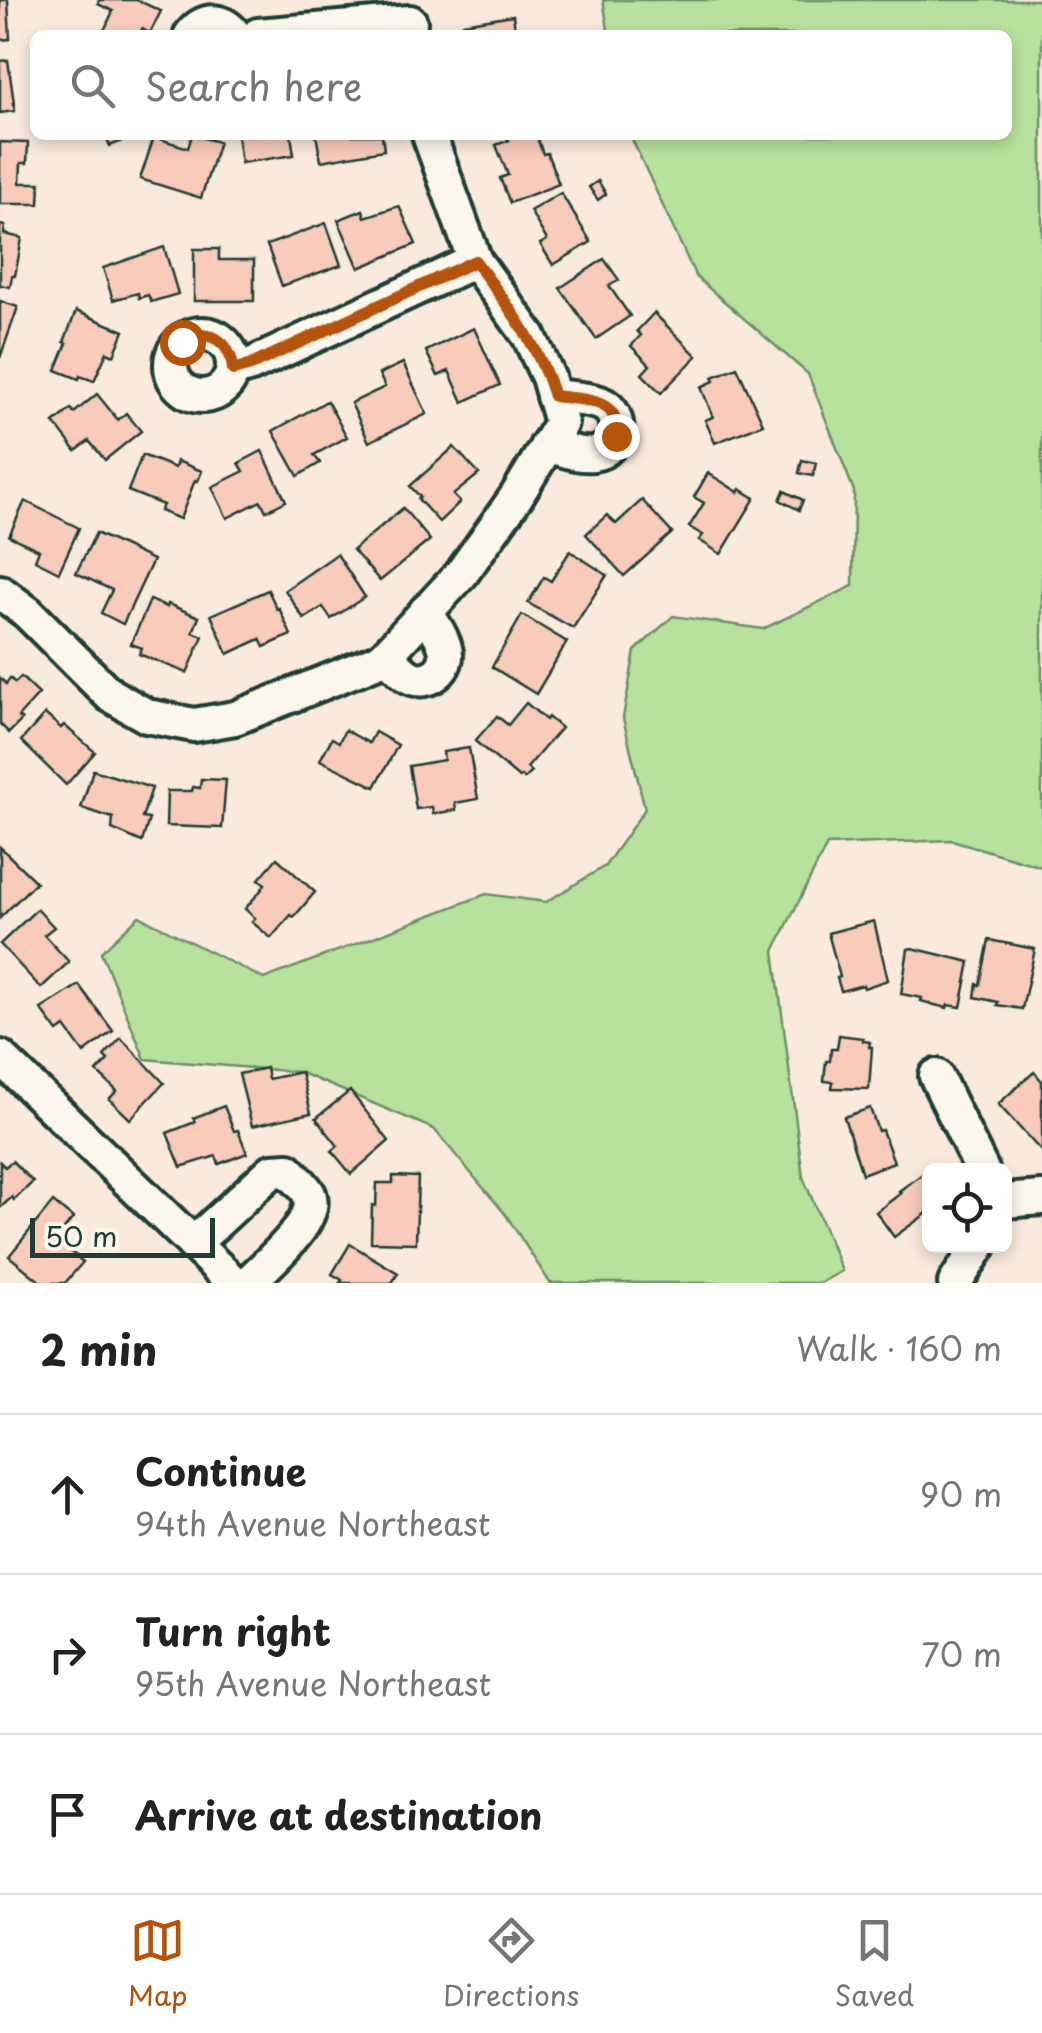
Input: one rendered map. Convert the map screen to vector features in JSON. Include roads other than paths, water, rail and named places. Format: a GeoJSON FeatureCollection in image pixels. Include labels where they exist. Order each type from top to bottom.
{"type":"FeatureCollection","features":[{"type":"Feature","properties":{"kind":"street"},"geometry":{"type":"LineString","coordinates":[[306,30],[410,19]]}},
{"type":"Feature","properties":{"kind":"street"},"geometry":{"type":"LineString","coordinates":[[194,30],[214,22],[230,30]]}},
{"type":"Feature","properties":{"kind":"street"},"geometry":{"type":"LineString","coordinates":[[0,592],[28,613],[110,695],[147,716],[194,725],[235,718],[386,655],[462,573],[516,498],[561,423],[548,376],[529,336],[475,261],[431,140]]}},
{"type":"Feature","properties":{"kind":"street"},"geometry":{"type":"LineString","coordinates":[[233,370],[475,261]]}},
{"type":"Feature","properties":{"kind":"street"},"geometry":{"type":"LineString","coordinates":[[547,446],[598,454],[612,444],[617,428],[616,419],[606,406],[554,396]]}},
{"type":"Feature","properties":{"kind":"street"},"geometry":{"type":"LineString","coordinates":[[386,655],[416,679],[439,672],[444,665],[445,646],[426,611]]}},
{"type":"Feature","properties":{"kind":"street"},"geometry":{"type":"LineString","coordinates":[[1,1061],[234,1283]]}},
{"type":"Feature","properties":{"kind":"street"},"geometry":{"type":"LineString","coordinates":[[936,1076],[979,1163]]}},
{"type":"Feature","properties":{"kind":"street"},"geometry":{"type":"LineString","coordinates":[[194,1244],[272,1171],[288,1170],[310,1195],[310,1210],[304,1225],[248,1283]]}},
{"type":"Feature","properties":{"kind":"street"},"geometry":{"type":"LineString","coordinates":[[1012,1200],[1042,1198]]}},
{"type":"Feature","properties":{"kind":"street"},"geometry":{"type":"LineString","coordinates":[[955,1283],[974,1253]]}}]}
